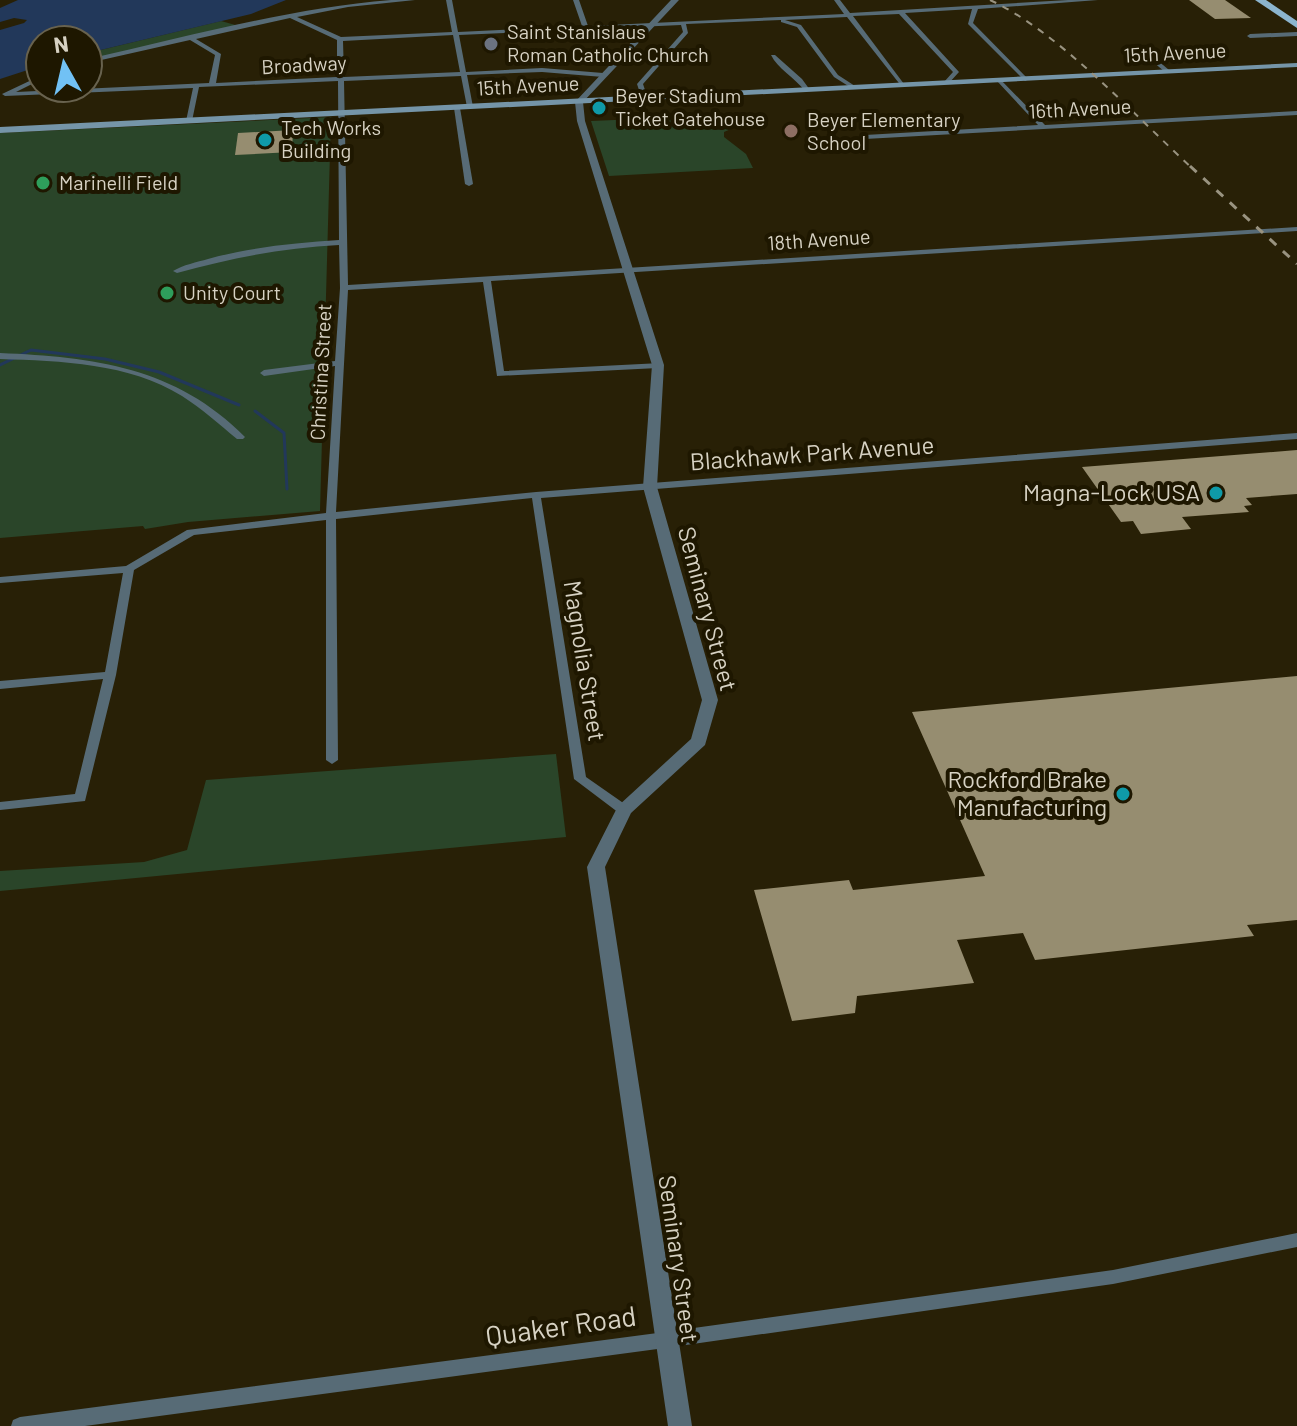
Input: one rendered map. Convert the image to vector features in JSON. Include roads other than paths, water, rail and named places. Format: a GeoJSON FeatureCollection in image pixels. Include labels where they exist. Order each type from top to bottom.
{"type":"FeatureCollection","features":[{"type":"Feature","properties":{"kind":"main road"},"geometry":{"type":"LineString","coordinates":[[1260,0],[1292,18],[1297,25]]}},
{"type":"Feature","properties":{"kind":"main road","name":"15th Avenue"},"geometry":{"type":"LineString","coordinates":[[0,130],[1297,65]]}},
{"type":"Feature","properties":{"kind":"street"},"geometry":{"type":"LineString","coordinates":[[104,57],[348,5],[412,0]]}},
{"type":"Feature","properties":{"kind":"street"},"geometry":{"type":"LineString","coordinates":[[449,0],[470,107]]}},
{"type":"Feature","properties":{"kind":"street"},"geometry":{"type":"LineString","coordinates":[[576,0],[586,28]]}},
{"type":"Feature","properties":{"kind":"street"},"geometry":{"type":"LineString","coordinates":[[579,102],[675,0]]}},
{"type":"Feature","properties":{"kind":"street"},"geometry":{"type":"LineString","coordinates":[[837,0],[902,85]]}},
{"type":"Feature","properties":{"kind":"street"},"geometry":{"type":"LineString","coordinates":[[291,16],[340,39],[735,21],[1095,0]]}},
{"type":"Feature","properties":{"kind":"street"},"geometry":{"type":"LineString","coordinates":[[976,7],[970,23],[1025,79]]}},
{"type":"Feature","properties":{"kind":"street"},"geometry":{"type":"LineString","coordinates":[[901,12],[956,72],[947,82]]}},
{"type":"Feature","properties":{"kind":"street"},"geometry":{"type":"LineString","coordinates":[[781,18],[785,23],[799,26],[836,76],[853,87]]}},
{"type":"Feature","properties":{"kind":"street"},"geometry":{"type":"LineString","coordinates":[[735,21],[741,30]]}},
{"type":"Feature","properties":{"kind":"street"},"geometry":{"type":"LineString","coordinates":[[645,99],[640,84],[686,32],[683,23]]}},
{"type":"Feature","properties":{"kind":"street"},"geometry":{"type":"LineString","coordinates":[[1250,36],[1297,34]]}},
{"type":"Feature","properties":{"kind":"street"},"geometry":{"type":"LineString","coordinates":[[191,38],[218,54],[212,85]]}},
{"type":"Feature","properties":{"kind":"street","name":"Christina Street"},"geometry":{"type":"LineString","coordinates":[[332,760],[331,516],[344,288],[340,39]]}},
{"type":"Feature","properties":{"kind":"street"},"geometry":{"type":"LineString","coordinates":[[1141,49],[1167,71]]}},
{"type":"Feature","properties":{"kind":"street"},"geometry":{"type":"LineString","coordinates":[[773,56],[801,80],[807,90]]}},
{"type":"Feature","properties":{"kind":"street","name":"Broadway"},"geometry":{"type":"LineString","coordinates":[[3,95],[542,70],[603,75]]}},
{"type":"Feature","properties":{"kind":"street"},"geometry":{"type":"LineString","coordinates":[[999,80],[1043,127]]}},
{"type":"Feature","properties":{"kind":"street"},"geometry":{"type":"LineString","coordinates":[[3,95],[24,85]]}},
{"type":"Feature","properties":{"kind":"street"},"geometry":{"type":"LineString","coordinates":[[189,121],[196,86]]}},
{"type":"Feature","properties":{"kind":"street","name":"Seminary Street"},"geometry":{"type":"LineString","coordinates":[[579,102],[581,121],[658,365],[650,487],[710,700],[699,741],[624,810],[596,867],[680,1426]]}},
{"type":"Feature","properties":{"kind":"street"},"geometry":{"type":"LineString","coordinates":[[457,108],[469,184]]}},
{"type":"Feature","properties":{"kind":"street","name":"16th Avenue"},"geometry":{"type":"LineString","coordinates":[[865,137],[1297,113]]}},
{"type":"Feature","properties":{"kind":"street","name":"18th Avenue"},"geometry":{"type":"LineString","coordinates":[[344,288],[1297,229]]}},
{"type":"Feature","properties":{"kind":"street"},"geometry":{"type":"LineString","coordinates":[[177,271],[201,262],[284,246],[343,242]]}},
{"type":"Feature","properties":{"kind":"street"},"geometry":{"type":"LineString","coordinates":[[487,279],[500,374],[658,365]]}},
{"type":"Feature","properties":{"kind":"street"},"geometry":{"type":"LineString","coordinates":[[0,356],[57,358],[145,375],[178,390],[240,437]]}},
{"type":"Feature","properties":{"kind":"street"},"geometry":{"type":"LineString","coordinates":[[264,373],[339,363]]}},
{"type":"Feature","properties":{"kind":"street","name":"Blackhawk Park Avenue"},"geometry":{"type":"LineString","coordinates":[[129,569],[191,532],[331,516],[536,495],[1297,436]]}},
{"type":"Feature","properties":{"kind":"street","name":"Magnolia Street"},"geometry":{"type":"LineString","coordinates":[[536,495],[580,779],[624,810]]}},
{"type":"Feature","properties":{"kind":"street"},"geometry":{"type":"LineString","coordinates":[[0,580],[129,569],[110,675],[80,798],[0,806]]}},
{"type":"Feature","properties":{"kind":"street"},"geometry":{"type":"LineString","coordinates":[[0,685],[110,675]]}},
{"type":"Feature","properties":{"kind":"street","name":"Quaker Road"},"geometry":{"type":"LineString","coordinates":[[20,1426],[1113,1277],[1297,1240]]}},
{"type":"Feature","properties":{"kind":"water"},"geometry":{"type":"Polygon","coordinates":[[[18,0],[286,0],[251,14],[104,49],[104,24],[24,24],[24,71],[0,79],[0,30],[27,20],[14,18],[0,22],[0,8],[18,0]]]}},
{"type":"Feature","properties":{"kind":"waterway"},"geometry":{"type":"LineString","coordinates":[[0,365],[31,350],[105,359],[159,372],[239,405]]}},
{"type":"Feature","properties":{"kind":"waterway"},"geometry":{"type":"LineString","coordinates":[[255,411],[284,433],[287,489]]}},
{"type":"Feature","properties":{"kind":"railway"},"geometry":{"type":"LineString","coordinates":[[990,0],[1043,32],[1192,168]]}},
{"type":"Feature","properties":{"kind":"railway"},"geometry":{"type":"LineString","coordinates":[[1190,166],[1297,264]]}},
{"type":"Feature","properties":{"kind":"place","name":"Saint Stanislaus Roman Catholic Church"},"geometry":{"type":"Point","coordinates":[491,44]}},
{"type":"Feature","properties":{"kind":"place","name":"Beyer Stadium Ticket Gatehouse"},"geometry":{"type":"Point","coordinates":[599,108]}},
{"type":"Feature","properties":{"kind":"place","name":"Beyer Elementary School"},"geometry":{"type":"Point","coordinates":[791,131]}},
{"type":"Feature","properties":{"kind":"place","name":"Tech Works Building"},"geometry":{"type":"Point","coordinates":[265,140]}},
{"type":"Feature","properties":{"kind":"place","name":"Marinelli Field"},"geometry":{"type":"Point","coordinates":[43,183]}},
{"type":"Feature","properties":{"kind":"place","name":"Unity Court"},"geometry":{"type":"Point","coordinates":[167,293]}},
{"type":"Feature","properties":{"kind":"place","name":"Magna-Lock USA"},"geometry":{"type":"Point","coordinates":[1216,493]}},
{"type":"Feature","properties":{"kind":"place","name":"Rockford Brake Manufacturing"},"geometry":{"type":"Point","coordinates":[1123,794]}}]}
